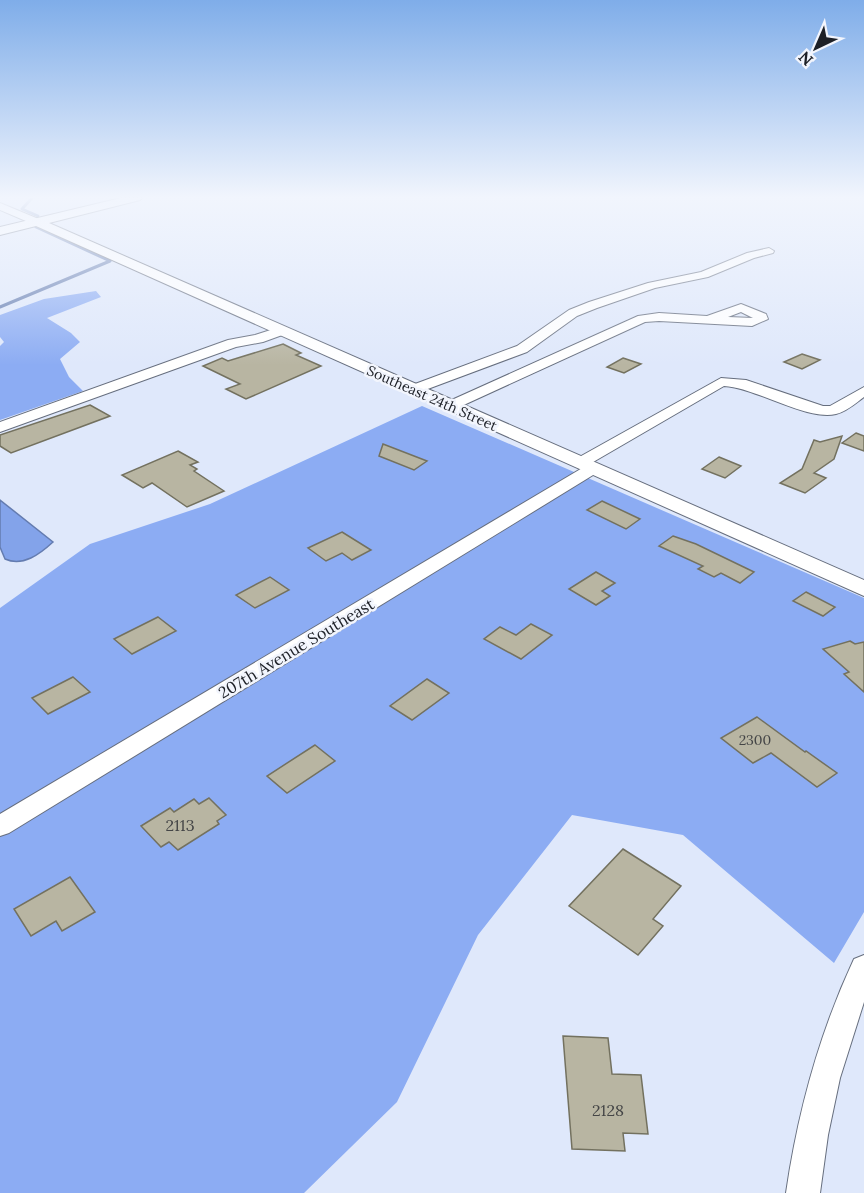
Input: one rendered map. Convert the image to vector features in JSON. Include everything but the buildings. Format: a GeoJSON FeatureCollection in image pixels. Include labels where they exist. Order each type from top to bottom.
{"type":"FeatureCollection","features":[{"type":"Feature","properties":{"kind":"street","name":"Southeast 24th Street"},"geometry":{"type":"LineString","coordinates":[[108,254],[864,589]]}},
{"type":"Feature","properties":{"kind":"street"},"geometry":{"type":"LineString","coordinates":[[412,390],[522,349],[573,313],[593,304],[652,285],[704,275],[757,254]]}},
{"type":"Feature","properties":{"kind":"street"},"geometry":{"type":"LineString","coordinates":[[450,406],[642,319],[652,317],[710,319]]}},
{"type":"Feature","properties":{"kind":"street"},"geometry":{"type":"LineString","coordinates":[[0,427],[233,343],[258,339],[280,331]]}},
{"type":"Feature","properties":{"kind":"street","name":"207th Avenue Southeast"},"geometry":{"type":"LineString","coordinates":[[0,826],[721,382],[741,383],[822,411],[834,410],[864,391]]}},
{"type":"Feature","properties":{"kind":"street"},"geometry":{"type":"LineString","coordinates":[[803,1193],[811,1130],[835,1038],[864,968]]}},
{"type":"Feature","properties":{"kind":"shaded area"},"geometry":{"type":"Polygon","coordinates":[[[96,291],[101,297],[47,318],[71,333],[80,342],[60,359],[69,377],[83,391],[0,420],[0,346],[4,342],[0,337],[0,315],[44,299],[96,291]]]}},
{"type":"Feature","properties":{"kind":"shaded area"},"geometry":{"type":"Polygon","coordinates":[[[422,406],[864,598],[864,912],[834,963],[683,835],[572,815],[478,935],[397,1102],[304,1193],[0,1193],[0,608],[90,544],[210,504],[422,406]]]}},
{"type":"Feature","properties":{"kind":"shaded area"},"geometry":{"type":"Polygon","coordinates":[[[0,500],[53,542],[31,558],[18,561],[5,559],[0,547],[0,500]]]}},
{"type":"Feature","properties":{"kind":"waterway"},"geometry":{"type":"LineString","coordinates":[[0,307],[110,261],[94,254]]}}]}
